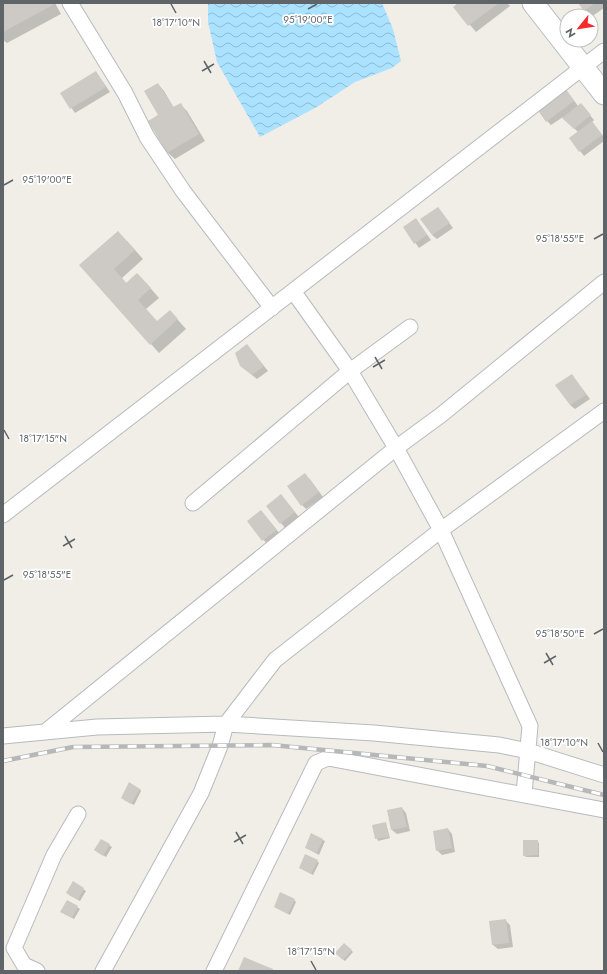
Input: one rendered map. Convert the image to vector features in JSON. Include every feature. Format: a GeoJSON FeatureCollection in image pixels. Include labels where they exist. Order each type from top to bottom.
{"type":"FeatureCollection","features":[{"type":"Feature","properties":{"kind":"main road"},"geometry":{"type":"LineString","coordinates":[[532,3],[604,94]]}},
{"type":"Feature","properties":{"kind":"street"},"geometry":{"type":"LineString","coordinates":[[70,3],[125,93],[147,137],[183,191],[272,308]]}},
{"type":"Feature","properties":{"kind":"street"},"geometry":{"type":"LineString","coordinates":[[3,515],[604,51]]}},
{"type":"Feature","properties":{"kind":"street"},"geometry":{"type":"LineString","coordinates":[[45,732],[396,448],[441,415],[604,282]]}},
{"type":"Feature","properties":{"kind":"street"},"geometry":{"type":"LineString","coordinates":[[294,291],[350,371],[396,448],[440,530],[530,726],[524,794]]}},
{"type":"Feature","properties":{"kind":"street"},"geometry":{"type":"LineString","coordinates":[[193,503],[350,371],[410,327]]}},
{"type":"Feature","properties":{"kind":"street"},"geometry":{"type":"LineString","coordinates":[[103,971],[202,793],[220,746],[226,724],[275,660],[440,530],[604,411]]}},
{"type":"Feature","properties":{"kind":"street"},"geometry":{"type":"LineString","coordinates":[[3,736],[97,727],[226,724],[389,735],[500,745],[528,751],[604,775]]}},
{"type":"Feature","properties":{"kind":"street"},"geometry":{"type":"LineString","coordinates":[[214,971],[316,763],[328,758],[335,758],[604,810]]}},
{"type":"Feature","properties":{"kind":"street"},"geometry":{"type":"LineString","coordinates":[[37,971],[24,965],[14,948],[54,855],[78,814]]}},
{"type":"Feature","properties":{"kind":"water"},"geometry":{"type":"Polygon","coordinates":[[[208,3],[382,3],[393,29],[401,61],[392,68],[355,82],[315,108],[260,137],[217,62],[208,22],[208,3]]]}},
{"type":"Feature","properties":{"kind":"building"},"geometry":{"type":"Polygon","coordinates":[[[3,3],[52,3],[53,5],[3,32],[3,3]]]}},
{"type":"Feature","properties":{"kind":"building"},"geometry":{"type":"Polygon","coordinates":[[[458,3],[499,3],[468,26],[453,7],[458,3]]]}},
{"type":"Feature","properties":{"kind":"building"},"geometry":{"type":"Polygon","coordinates":[[[578,3],[595,3],[588,8],[582,8],[578,3]]]}},
{"type":"Feature","properties":{"kind":"building"},"geometry":{"type":"Polygon","coordinates":[[[96,71],[106,87],[70,109],[60,93],[96,71]]]}},
{"type":"Feature","properties":{"kind":"building"},"geometry":{"type":"Polygon","coordinates":[[[158,83],[173,107],[181,103],[199,134],[167,153],[148,121],[158,115],[144,91],[158,83]]]}},
{"type":"Feature","properties":{"kind":"building"},"geometry":{"type":"Polygon","coordinates":[[[566,89],[574,101],[546,122],[537,109],[566,89]]]}},
{"type":"Feature","properties":{"kind":"building"},"geometry":{"type":"Polygon","coordinates":[[[581,103],[591,115],[574,129],[562,118],[581,103]]]}},
{"type":"Feature","properties":{"kind":"building"},"geometry":{"type":"Polygon","coordinates":[[[592,121],[602,135],[579,152],[569,138],[592,121]]]}},
{"type":"Feature","properties":{"kind":"building"},"geometry":{"type":"Polygon","coordinates":[[[438,207],[450,223],[432,235],[420,219],[438,207]]]}},
{"type":"Feature","properties":{"kind":"building"},"geometry":{"type":"Polygon","coordinates":[[[416,218],[427,235],[414,244],[403,227],[416,218]]]}},
{"type":"Feature","properties":{"kind":"building"},"geometry":{"type":"Polygon","coordinates":[[[118,231],[135,250],[114,269],[126,283],[137,273],[151,288],[138,300],[157,321],[170,310],[178,319],[150,345],[79,265],[118,231]]]}},
{"type":"Feature","properties":{"kind":"building"},"geometry":{"type":"Polygon","coordinates":[[[247,344],[264,366],[252,375],[240,366],[235,353],[247,344]]]}},
{"type":"Feature","properties":{"kind":"building"},"geometry":{"type":"Polygon","coordinates":[[[572,374],[586,395],[570,405],[555,385],[572,374]]]}},
{"type":"Feature","properties":{"kind":"building"},"geometry":{"type":"Polygon","coordinates":[[[305,473],[319,492],[301,506],[287,486],[305,473]]]}},
{"type":"Feature","properties":{"kind":"building"},"geometry":{"type":"Polygon","coordinates":[[[281,494],[295,512],[280,524],[266,506],[281,494]]]}},
{"type":"Feature","properties":{"kind":"building"},"geometry":{"type":"Polygon","coordinates":[[[261,510],[277,530],[262,541],[247,521],[261,510]]]}},
{"type":"Feature","properties":{"kind":"building"},"geometry":{"type":"Polygon","coordinates":[[[129,782],[140,789],[131,804],[121,798],[129,782]]]}},
{"type":"Feature","properties":{"kind":"building"},"geometry":{"type":"Polygon","coordinates":[[[402,807],[407,827],[391,830],[387,810],[402,807]]]}},
{"type":"Feature","properties":{"kind":"building"},"geometry":{"type":"Polygon","coordinates":[[[386,822],[389,837],[375,839],[372,825],[386,822]]]}},
{"type":"Feature","properties":{"kind":"building"},"geometry":{"type":"Polygon","coordinates":[[[448,828],[452,848],[436,851],[433,831],[448,828]]]}},
{"type":"Feature","properties":{"kind":"building"},"geometry":{"type":"Polygon","coordinates":[[[311,833],[323,839],[317,853],[305,848],[311,833]]]}},
{"type":"Feature","properties":{"kind":"building"},"geometry":{"type":"Polygon","coordinates":[[[101,839],[110,844],[103,856],[94,850],[101,839]]]}},
{"type":"Feature","properties":{"kind":"building"},"geometry":{"type":"Polygon","coordinates":[[[523,840],[538,840],[538,855],[523,856],[523,840]]]}},
{"type":"Feature","properties":{"kind":"building"},"geometry":{"type":"Polygon","coordinates":[[[305,854],[318,860],[311,874],[299,868],[305,854]]]}},
{"type":"Feature","properties":{"kind":"building"},"geometry":{"type":"Polygon","coordinates":[[[73,881],[84,888],[78,900],[66,893],[73,881]]]}},
{"type":"Feature","properties":{"kind":"building"},"geometry":{"type":"Polygon","coordinates":[[[280,892],[295,899],[288,914],[274,907],[280,892]]]}},
{"type":"Feature","properties":{"kind":"building"},"geometry":{"type":"Polygon","coordinates":[[[67,900],[78,906],[72,918],[60,912],[67,900]]]}},
{"type":"Feature","properties":{"kind":"building"},"geometry":{"type":"Polygon","coordinates":[[[506,919],[509,943],[492,945],[489,921],[506,919]]]}},
{"type":"Feature","properties":{"kind":"building"},"geometry":{"type":"Polygon","coordinates":[[[344,943],[352,950],[343,960],[335,953],[344,943]]]}},
{"type":"Feature","properties":{"kind":"building"},"geometry":{"type":"Polygon","coordinates":[[[244,957],[273,969],[273,971],[238,971],[244,957]]]}},
{"type":"Feature","properties":{"kind":"railway"},"geometry":{"type":"LineString","coordinates":[[3,761],[73,747],[272,745],[487,766],[604,795]]}}]}
